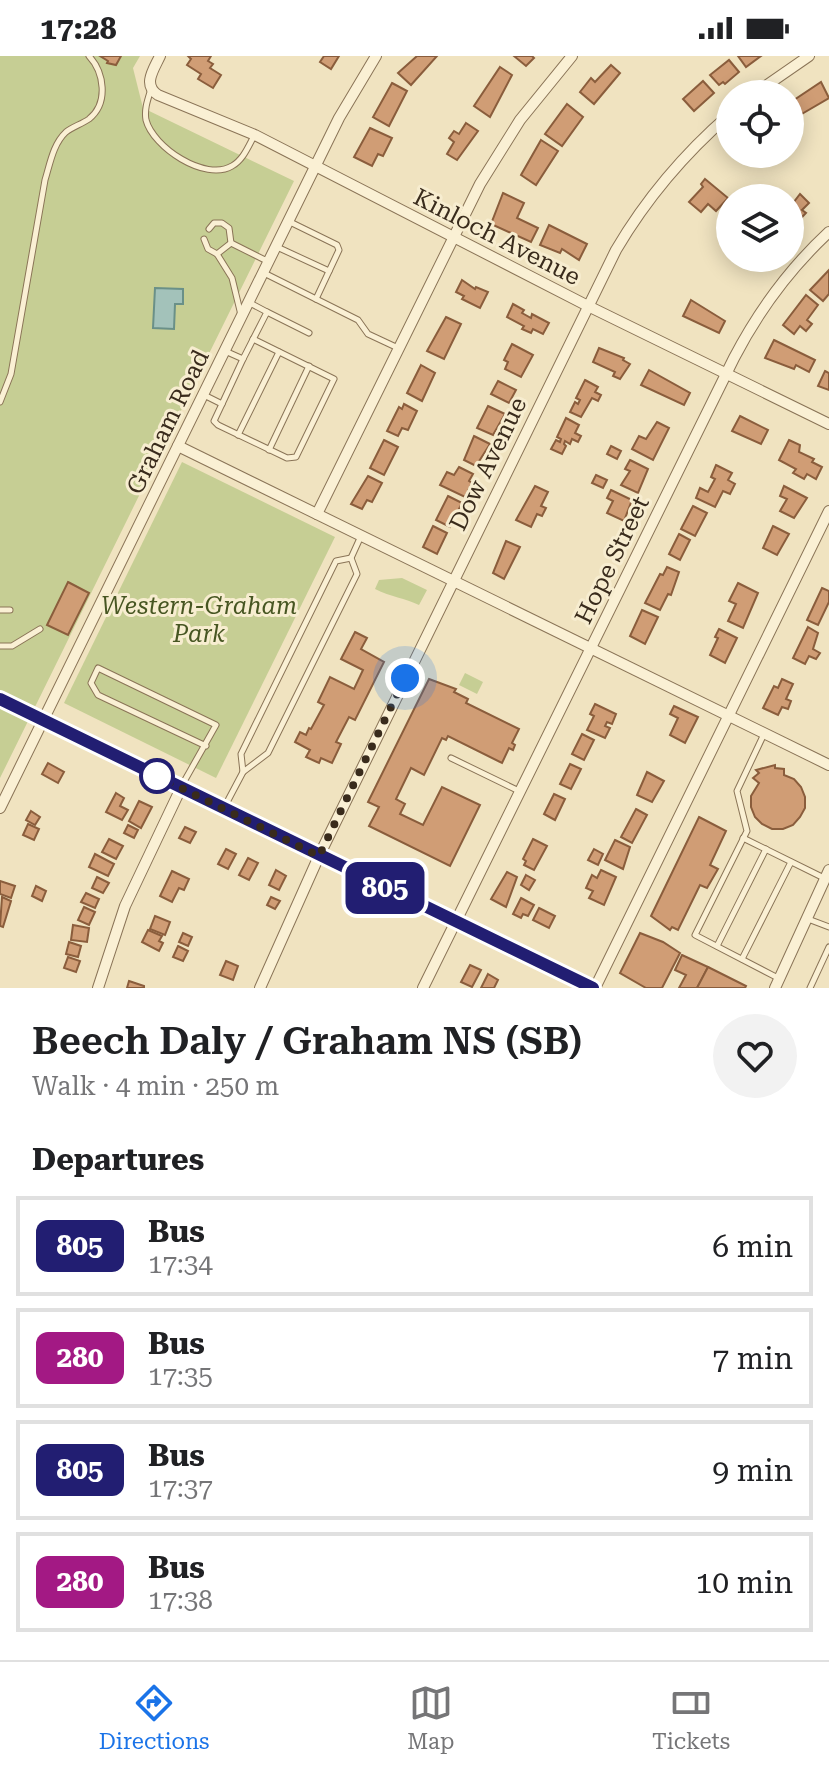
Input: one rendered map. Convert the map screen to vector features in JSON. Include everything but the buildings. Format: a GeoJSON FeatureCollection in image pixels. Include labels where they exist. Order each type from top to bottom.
{"type":"FeatureCollection","features":[{"type":"Feature","properties":{"kind":"main road"},"geometry":{"type":"LineString","coordinates":[[0,699],[594,988]]}},
{"type":"Feature","properties":{"kind":"street"},"geometry":{"type":"LineString","coordinates":[[150,86],[151,73],[160,56]]}},
{"type":"Feature","properties":{"kind":"street","name":"Graham Road"},"geometry":{"type":"LineString","coordinates":[[0,808],[315,168],[376,56]]}},
{"type":"Feature","properties":{"kind":"street"},"geometry":{"type":"LineString","coordinates":[[317,514],[453,237],[497,155],[520,120],[572,56]]}},
{"type":"Feature","properties":{"kind":"street"},"geometry":{"type":"LineString","coordinates":[[774,80],[809,56]]}},
{"type":"Feature","properties":{"kind":"street","name":"Kinloch Avenue"},"geometry":{"type":"LineString","coordinates":[[150,86],[158,95],[255,135],[588,306],[829,424]]}},
{"type":"Feature","properties":{"kind":"street","name":"Dow Avenue"},"geometry":{"type":"LineString","coordinates":[[260,988],[319,856],[616,250],[642,210],[682,161],[716,128]]}},
{"type":"Feature","properties":{"kind":"street","name":"Hope Street"},"geometry":{"type":"LineString","coordinates":[[423,988],[752,324],[800,260],[829,232]]}},
{"type":"Feature","properties":{"kind":"street"},"geometry":{"type":"LineString","coordinates":[[178,446],[829,765]]}},
{"type":"Feature","properties":{"kind":"street"},"geometry":{"type":"LineString","coordinates":[[594,988],[829,511]]}},
{"type":"Feature","properties":{"kind":"street"},"geometry":{"type":"LineString","coordinates":[[98,988],[125,906],[181,788]]}},
{"type":"Feature","properties":{"kind":"street"},"geometry":{"type":"LineString","coordinates":[[777,983],[827,874]]}},
{"type":"Feature","properties":{"kind":"lane"},"geometry":{"type":"LineString","coordinates":[[0,402],[11,374],[45,180],[55,149],[66,132],[92,117],[100,104],[102,77],[99,67],[89,56]]}},
{"type":"Feature","properties":{"kind":"lane"},"geometry":{"type":"LineString","coordinates":[[150,86],[145,117],[151,132],[162,146],[182,159],[212,171],[225,169],[242,158],[255,135]]}},
{"type":"Feature","properties":{"kind":"lane"},"geometry":{"type":"LineString","coordinates":[[289,221],[337,245],[339,250],[316,299]]}},
{"type":"Feature","properties":{"kind":"lane"},"geometry":{"type":"LineString","coordinates":[[209,229],[214,223],[222,223],[229,228],[231,243]]}},
{"type":"Feature","properties":{"kind":"lane"},"geometry":{"type":"LineString","coordinates":[[204,239],[208,249],[217,254],[232,278],[242,317]]}},
{"type":"Feature","properties":{"kind":"lane"},"geometry":{"type":"LineString","coordinates":[[217,254],[231,243]]}},
{"type":"Feature","properties":{"kind":"lane"},"geometry":{"type":"LineString","coordinates":[[231,243],[269,262]]}},
{"type":"Feature","properties":{"kind":"lane"},"geometry":{"type":"LineString","coordinates":[[276,247],[329,271]]}},
{"type":"Feature","properties":{"kind":"lane"},"geometry":{"type":"LineString","coordinates":[[264,273],[358,320],[368,334],[398,348]]}},
{"type":"Feature","properties":{"kind":"lane"},"geometry":{"type":"LineString","coordinates":[[249,303],[309,333]]}},
{"type":"Feature","properties":{"kind":"lane"},"geometry":{"type":"LineString","coordinates":[[253,339],[334,379],[296,457],[287,458],[214,421],[243,359],[253,339],[267,312]]}},
{"type":"Feature","properties":{"kind":"lane"},"geometry":{"type":"LineString","coordinates":[[225,351],[243,359]]}},
{"type":"Feature","properties":{"kind":"lane"},"geometry":{"type":"LineString","coordinates":[[238,435],[279,352]]}},
{"type":"Feature","properties":{"kind":"lane"},"geometry":{"type":"LineString","coordinates":[[269,450],[309,366]]}},
{"type":"Feature","properties":{"kind":"lane"},"geometry":{"type":"LineString","coordinates":[[204,395],[222,404]]}},
{"type":"Feature","properties":{"kind":"lane"},"geometry":{"type":"LineString","coordinates":[[224,809],[243,772],[268,753],[357,574],[351,558],[361,535]]}},
{"type":"Feature","properties":{"kind":"lane"},"geometry":{"type":"LineString","coordinates":[[243,772],[241,754],[336,561],[351,558]]}},
{"type":"Feature","properties":{"kind":"lane"},"geometry":{"type":"LineString","coordinates":[[0,610],[10,610]]}},
{"type":"Feature","properties":{"kind":"lane"},"geometry":{"type":"LineString","coordinates":[[0,646],[12,646],[40,629]]}},
{"type":"Feature","properties":{"kind":"lane"},"geometry":{"type":"LineString","coordinates":[[181,788],[206,746],[216,725],[98,668],[91,683],[98,695],[206,746]]}},
{"type":"Feature","properties":{"kind":"lane"},"geometry":{"type":"LineString","coordinates":[[764,733],[737,791],[747,831],[695,935],[742,959],[777,983]]}},
{"type":"Feature","properties":{"kind":"lane"},"geometry":{"type":"LineString","coordinates":[[451,758],[520,792]]}},
{"type":"Feature","properties":{"kind":"lane"},"geometry":{"type":"LineString","coordinates":[[743,838],[791,862],[827,874]]}},
{"type":"Feature","properties":{"kind":"lane"},"geometry":{"type":"LineString","coordinates":[[717,946],[766,849]]}},
{"type":"Feature","properties":{"kind":"lane"},"geometry":{"type":"LineString","coordinates":[[742,959],[791,862]]}},
{"type":"Feature","properties":{"kind":"lane"},"geometry":{"type":"LineString","coordinates":[[807,918],[829,927]]}},
{"type":"Feature","properties":{"kind":"lane"},"geometry":{"type":"LineString","coordinates":[[810,988],[829,947]]}},
{"type":"Feature","properties":{"kind":"green space"},"geometry":{"type":"Polygon","coordinates":[[[0,56],[140,56],[133,68],[143,108],[294,181],[0,778],[0,56]]]}},
{"type":"Feature","properties":{"kind":"green space","name":"Western-Graham Park"},"geometry":{"type":"Polygon","coordinates":[[[182,462],[335,537],[216,778],[64,703],[182,462]]]}},
{"type":"Feature","properties":{"kind":"green space"},"geometry":{"type":"Polygon","coordinates":[[[402,578],[427,590],[419,605],[375,589],[379,580],[402,578]]]}},
{"type":"Feature","properties":{"kind":"green space"},"geometry":{"type":"Polygon","coordinates":[[[465,673],[483,682],[477,694],[459,685],[465,673]]]}},
{"type":"Feature","properties":{"kind":"water"},"geometry":{"type":"Polygon","coordinates":[[[155,288],[183,289],[183,304],[175,304],[174,329],[153,328],[155,288]]]}},
{"type":"Feature","properties":{"kind":"bus line","name":"805"},"geometry":{"type":"LineString","coordinates":[[0,699],[593,988]]}},
{"type":"Feature","properties":{"kind":"route"},"geometry":{"type":"LineString","coordinates":[[157,776],[319,856],[405,678]]}}]}
